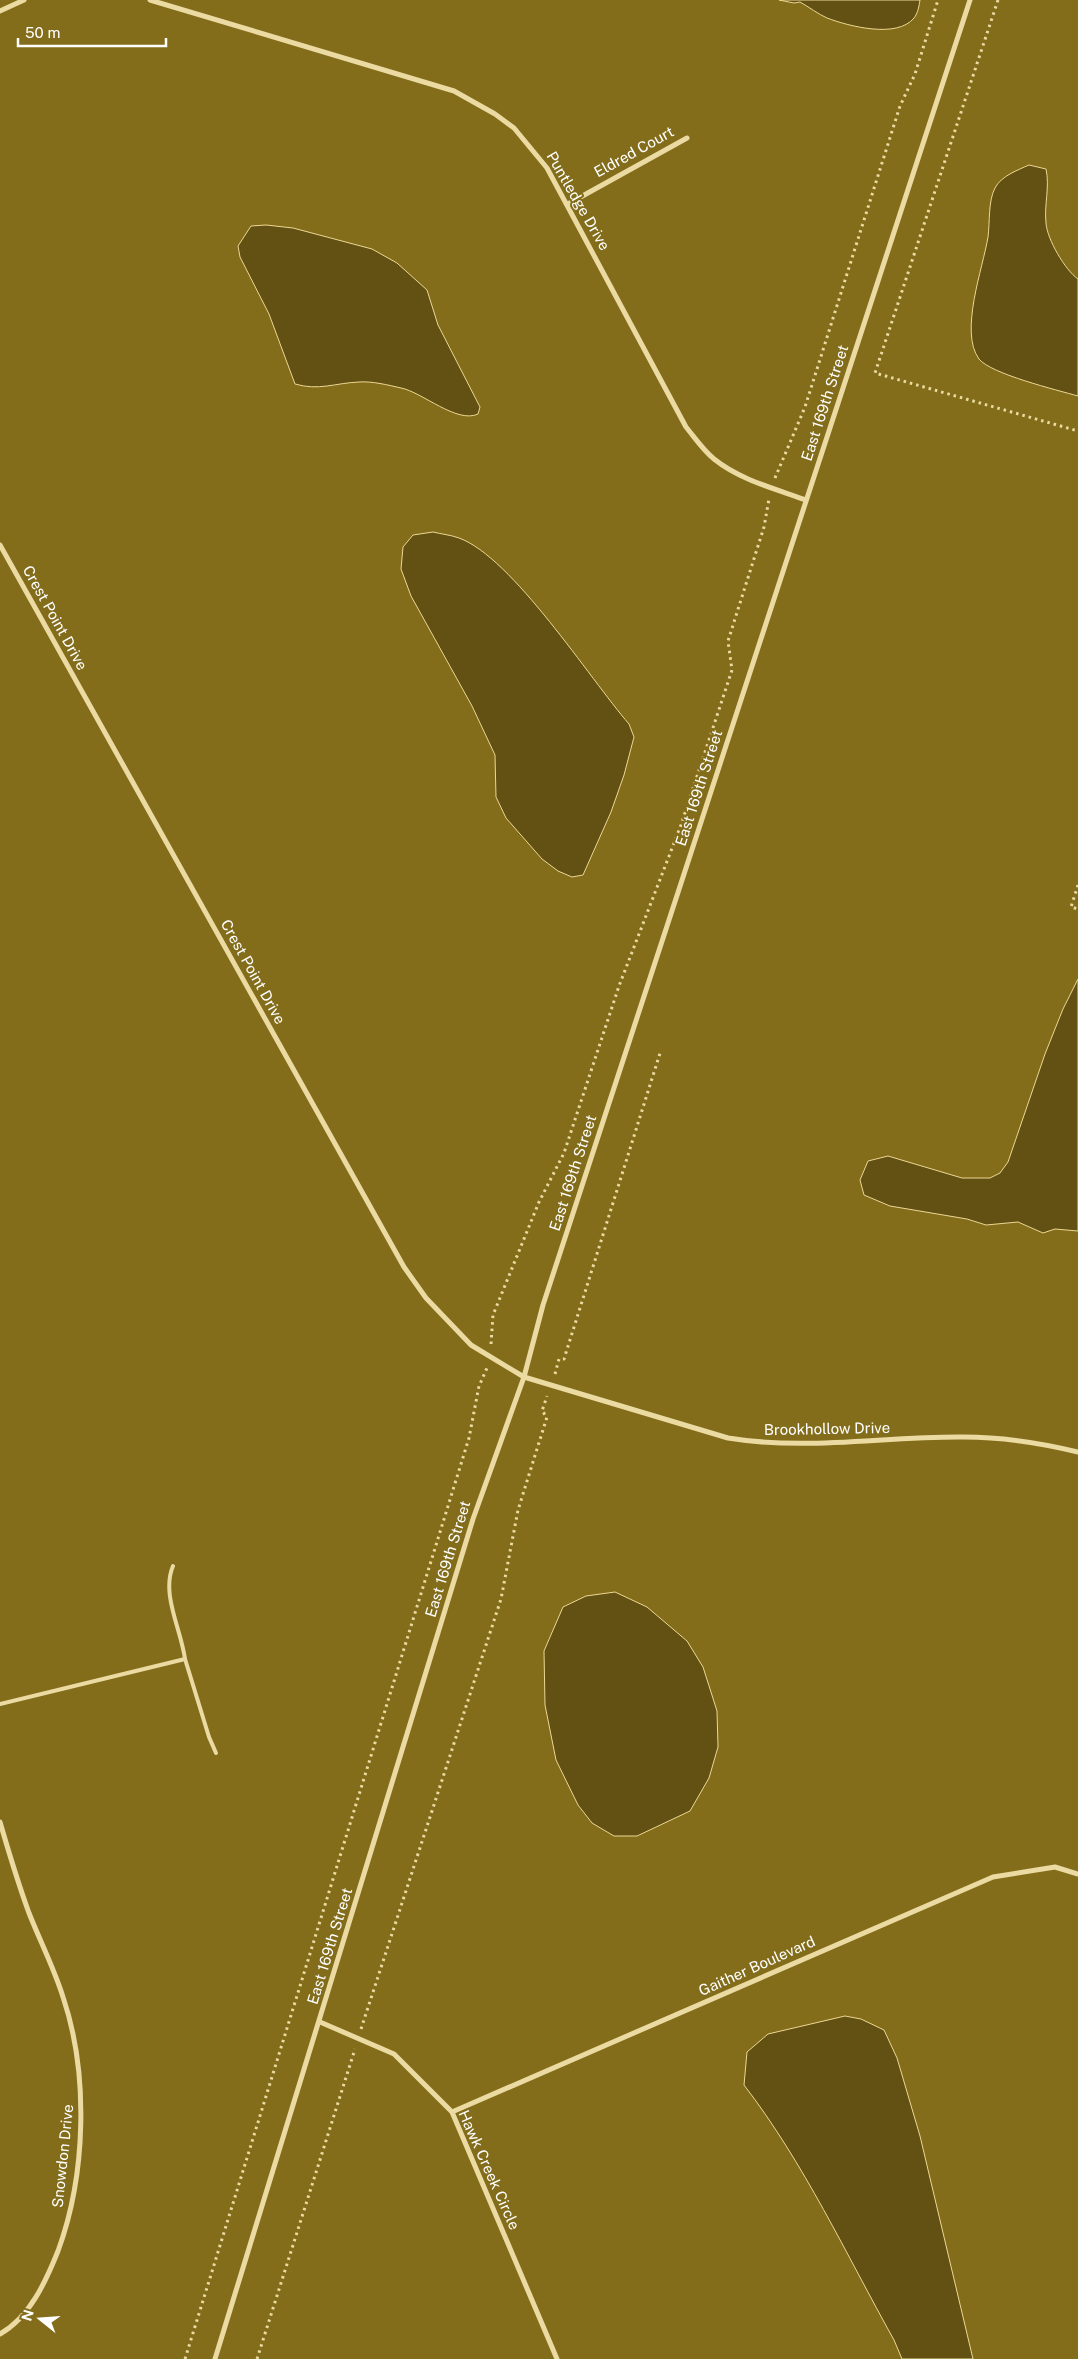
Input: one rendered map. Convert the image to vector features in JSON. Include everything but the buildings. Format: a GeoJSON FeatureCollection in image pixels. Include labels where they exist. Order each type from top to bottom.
{"type":"FeatureCollection","features":[{"type":"Feature","properties":{"kind":"street"},"geometry":{"type":"LineString","coordinates":[[0,11],[24,0]]}},
{"type":"Feature","properties":{"kind":"street","name":"Puntledge Drive"},"geometry":{"type":"LineString","coordinates":[[150,0],[454,91],[514,128],[547,168],[568,204],[686,427],[714,459],[731,470],[806,500]]}},
{"type":"Feature","properties":{"kind":"street","name":"East 169th Street"},"geometry":{"type":"LineString","coordinates":[[215,2359],[473,1519],[524,1377],[546,1295],[970,0]]}},
{"type":"Feature","properties":{"kind":"street","name":"Eldred Court"},"geometry":{"type":"LineString","coordinates":[[568,204],[687,138]]}},
{"type":"Feature","properties":{"kind":"street","name":"Crest Point Drive"},"geometry":{"type":"LineString","coordinates":[[0,545],[404,1267],[426,1298],[471,1346],[524,1377]]}},
{"type":"Feature","properties":{"kind":"street","name":"Brookhollow Drive"},"geometry":{"type":"LineString","coordinates":[[524,1377],[720,1436],[760,1443],[804,1444],[965,1437],[1045,1444],[1078,1452]]}},
{"type":"Feature","properties":{"kind":"street","name":"Snowdon Drive"},"geometry":{"type":"LineString","coordinates":[[0,1822],[29,1912],[64,1998],[75,2044],[82,2103],[77,2169],[68,2225],[53,2264],[33,2303],[0,2334]]}},
{"type":"Feature","properties":{"kind":"street","name":"Gaither Boulevard"},"geometry":{"type":"LineString","coordinates":[[452,2112],[993,1877],[1055,1867],[1078,1874]]}},
{"type":"Feature","properties":{"kind":"street","name":"Hawk Creek Circle"},"geometry":{"type":"LineString","coordinates":[[320,2022],[394,2054],[452,2112],[557,2359]]}},
{"type":"Feature","properties":{"kind":"lane"},"geometry":{"type":"LineString","coordinates":[[173,1566],[168,1577],[170,1596],[185,1659],[208,1737],[216,1753]]}},
{"type":"Feature","properties":{"kind":"lane"},"geometry":{"type":"LineString","coordinates":[[0,1704],[185,1659]]}},
{"type":"Feature","properties":{"kind":"path"},"geometry":{"type":"LineString","coordinates":[[185,2359],[469,1438],[479,1386],[490,1356],[493,1315],[539,1202],[564,1153],[619,986],[681,825],[732,670],[728,641],[764,527],[772,487],[805,407],[900,106],[915,74],[938,0]]}},
{"type":"Feature","properties":{"kind":"path"},"geometry":{"type":"LineString","coordinates":[[998,0],[876,373],[1078,431]]}},
{"type":"Feature","properties":{"kind":"path"},"geometry":{"type":"LineString","coordinates":[[1078,885],[1071,907],[1078,909]]}},
{"type":"Feature","properties":{"kind":"path"},"geometry":{"type":"LineString","coordinates":[[257,2359],[358,2038],[500,1599],[518,1510],[547,1417],[542,1411],[559,1359],[564,1359],[661,1050]]}},
{"type":"Feature","properties":{"kind":"shaded area"},"geometry":{"type":"Polygon","coordinates":[[[779,0],[920,0],[914,18],[906,24],[896,28],[872,29],[827,18],[800,2],[794,3],[779,0]]]}},
{"type":"Feature","properties":{"kind":"shaded area"},"geometry":{"type":"Polygon","coordinates":[[[1029,165],[1046,169],[1047,230],[1062,262],[1078,279],[1078,396],[1010,376],[986,365],[979,359],[973,347],[971,333],[974,300],[988,237],[990,205],[993,193],[1001,180],[1029,165]]]}},
{"type":"Feature","properties":{"kind":"shaded area"},"geometry":{"type":"Polygon","coordinates":[[[266,225],[293,228],[372,249],[397,263],[427,290],[438,325],[480,407],[478,414],[470,416],[460,415],[401,388],[369,382],[312,387],[295,384],[269,314],[240,257],[238,246],[251,226],[266,225]]]}},
{"type":"Feature","properties":{"kind":"shaded area"},"geometry":{"type":"Polygon","coordinates":[[[433,532],[459,538],[480,550],[502,569],[526,593],[549,621],[629,724],[634,737],[624,775],[611,812],[583,875],[572,877],[558,871],[542,859],[506,818],[496,797],[495,755],[472,706],[411,596],[401,569],[403,547],[413,535],[433,532]]]}},
{"type":"Feature","properties":{"kind":"shaded area"},"geometry":{"type":"Polygon","coordinates":[[[1078,979],[1078,1231],[1055,1229],[1043,1233],[1018,1222],[986,1225],[967,1219],[890,1206],[864,1195],[860,1180],[868,1161],[888,1156],[962,1178],[990,1178],[1000,1173],[1008,1162],[1045,1054],[1063,1009],[1078,979]]]}},
{"type":"Feature","properties":{"kind":"shaded area"},"geometry":{"type":"Polygon","coordinates":[[[615,1592],[647,1607],[687,1641],[703,1667],[717,1711],[718,1747],[709,1778],[690,1811],[637,1836],[614,1836],[592,1823],[578,1805],[556,1760],[545,1705],[544,1651],[563,1607],[586,1596],[615,1592]]]}},
{"type":"Feature","properties":{"kind":"shaded area"},"geometry":{"type":"Polygon","coordinates":[[[845,2016],[861,2019],[884,2030],[897,2058],[920,2136],[973,2359],[902,2359],[894,2340],[805,2177],[766,2115],[744,2085],[747,2052],[768,2034],[845,2016]]]}}]}
